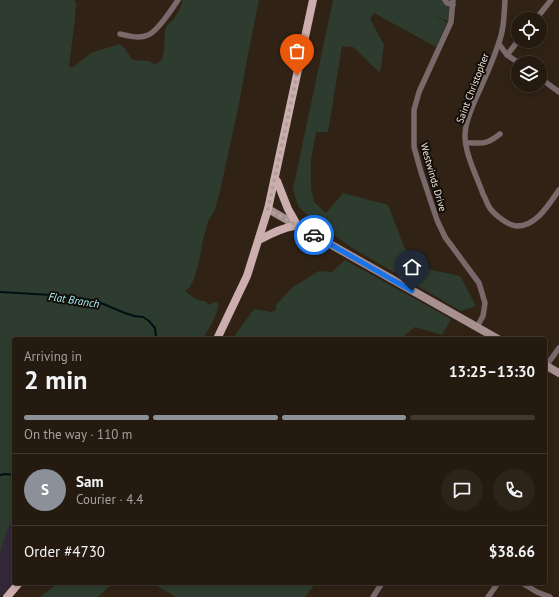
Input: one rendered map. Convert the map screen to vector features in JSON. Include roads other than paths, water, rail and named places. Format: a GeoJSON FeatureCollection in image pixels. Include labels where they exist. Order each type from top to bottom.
{"type":"FeatureCollection","features":[{"type":"Feature","properties":{"kind":"main road"},"geometry":{"type":"LineString","coordinates":[[218,337],[247,276],[268,209],[313,0]]}},
{"type":"Feature","properties":{"kind":"main road"},"geometry":{"type":"LineString","coordinates":[[275,179],[296,223],[295,225]]}},
{"type":"Feature","properties":{"kind":"main road"},"geometry":{"type":"LineString","coordinates":[[268,209],[477,327],[489,337]]}},
{"type":"Feature","properties":{"kind":"main road"},"geometry":{"type":"LineString","coordinates":[[259,239],[295,225]]}},
{"type":"Feature","properties":{"kind":"main road"},"geometry":{"type":"LineString","coordinates":[[547,367],[559,373]]}},
{"type":"Feature","properties":{"kind":"main road"},"geometry":{"type":"LineString","coordinates":[[7,597],[17,585]]}},
{"type":"Feature","properties":{"kind":"street"},"geometry":{"type":"LineString","coordinates":[[120,34],[136,37],[148,35],[160,25],[178,0]]}},
{"type":"Feature","properties":{"kind":"street"},"geometry":{"type":"LineString","coordinates":[[445,0],[447,3],[453,3]]}},
{"type":"Feature","properties":{"kind":"street","name":"Saint Christopher"},"geometry":{"type":"LineString","coordinates":[[505,0],[503,30],[499,44],[471,110],[466,126],[465,136],[468,153],[488,206],[496,215],[515,226],[522,226],[529,223],[543,212],[559,190]]}},
{"type":"Feature","properties":{"kind":"street"},"geometry":{"type":"LineString","coordinates":[[542,12],[551,0]]}},
{"type":"Feature","properties":{"kind":"street","name":"Westwinds Drive"},"geometry":{"type":"LineString","coordinates":[[453,3],[451,22],[419,92],[414,110],[414,147],[437,220],[445,237],[479,283],[485,303],[483,316],[477,327]]}},
{"type":"Feature","properties":{"kind":"street"},"geometry":{"type":"LineString","coordinates":[[499,44],[507,55],[511,58]]}},
{"type":"Feature","properties":{"kind":"street"},"geometry":{"type":"LineString","coordinates":[[507,55],[512,48]]}},
{"type":"Feature","properties":{"kind":"street"},"geometry":{"type":"LineString","coordinates":[[547,83],[559,92]]}},
{"type":"Feature","properties":{"kind":"street"},"geometry":{"type":"LineString","coordinates":[[466,144],[485,143],[491,141],[500,134]]}},
{"type":"Feature","properties":{"kind":"street"},"geometry":{"type":"LineString","coordinates":[[547,363],[559,348]]}},
{"type":"Feature","properties":{"kind":"street"},"geometry":{"type":"LineString","coordinates":[[373,597],[381,585]]}},
{"type":"Feature","properties":{"kind":"street"},"geometry":{"type":"LineString","coordinates":[[488,597],[497,585]]}},
{"type":"Feature","properties":{"kind":"street"},"geometry":{"type":"LineString","coordinates":[[525,585],[550,597]]}},
{"type":"Feature","properties":{"kind":"waterway","name":"Flat Branch"},"geometry":{"type":"LineString","coordinates":[[0,292],[68,296],[96,301],[125,313],[143,317],[155,328],[156,337]]}},
{"type":"Feature","properties":{"kind":"waterway","name":"Flat Branch"},"geometry":{"type":"LineString","coordinates":[[0,475],[12,475]]}}]}
